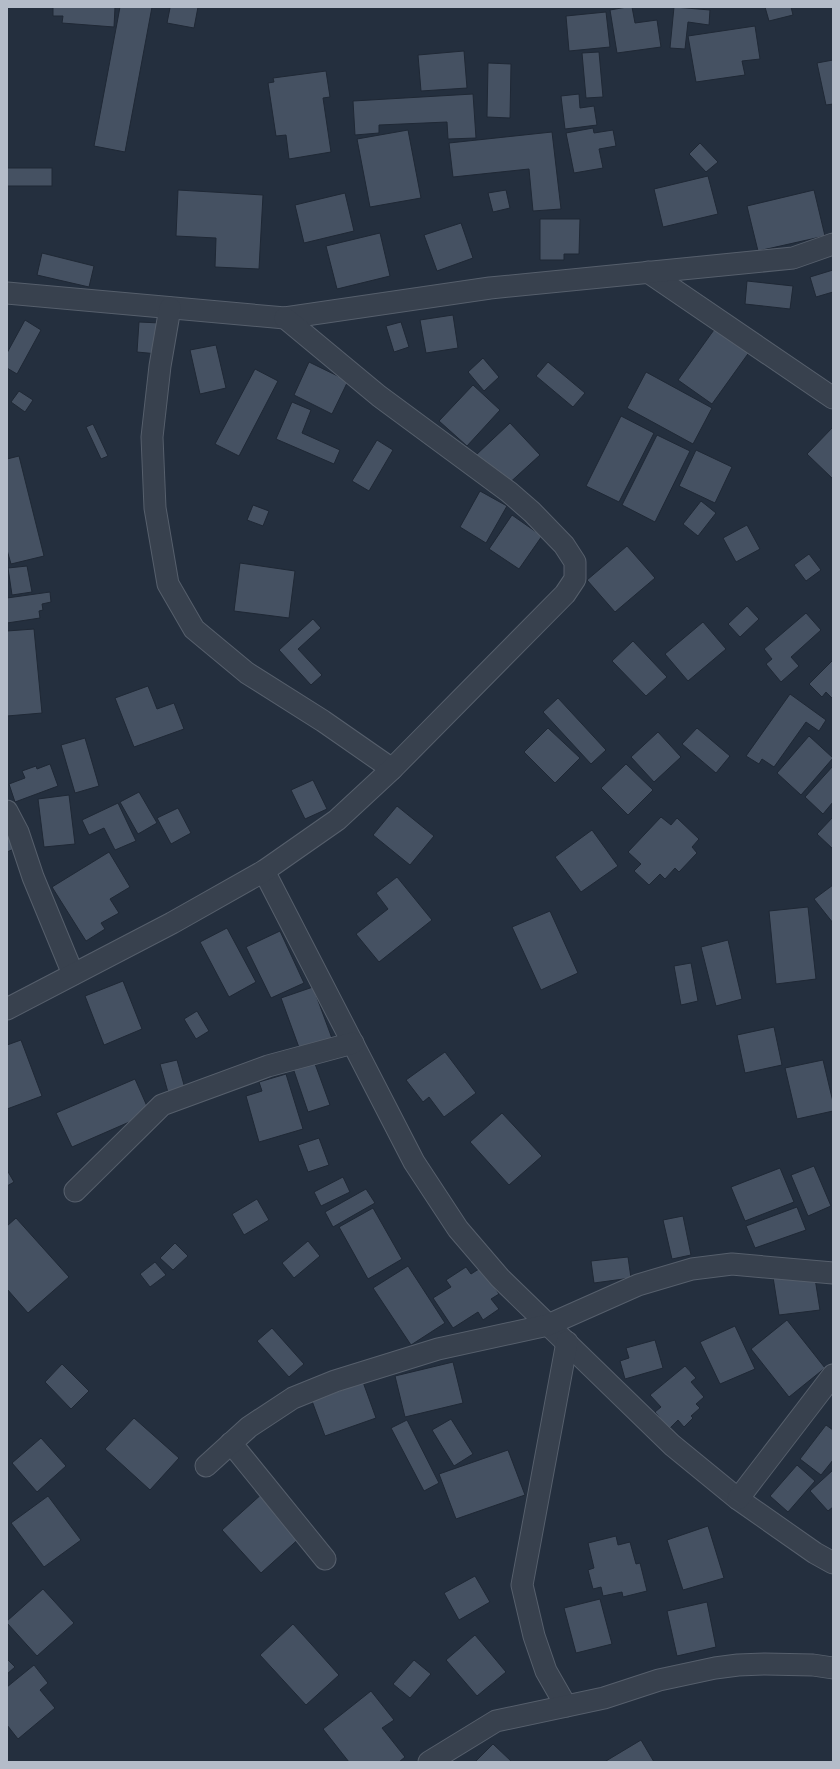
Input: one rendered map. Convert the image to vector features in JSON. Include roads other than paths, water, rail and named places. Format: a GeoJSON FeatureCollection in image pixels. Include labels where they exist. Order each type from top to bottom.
{"type":"FeatureCollection","features":[{"type":"Feature","properties":{"kind":"street"},"geometry":{"type":"LineString","coordinates":[[7,293],[285,318],[490,288],[793,258],[833,244]]}},
{"type":"Feature","properties":{"kind":"street"},"geometry":{"type":"LineString","coordinates":[[648,272],[833,398]]}},
{"type":"Feature","properties":{"kind":"street"},"geometry":{"type":"LineString","coordinates":[[170,308],[160,366],[152,437],[155,508],[168,584],[194,629],[247,673],[323,721],[392,769]]}},
{"type":"Feature","properties":{"kind":"street"},"geometry":{"type":"LineString","coordinates":[[7,1009],[172,922],[264,871],[337,820],[392,769],[565,594],[575,579],[575,562],[564,545],[532,512],[509,492],[379,396],[285,318]]}},
{"type":"Feature","properties":{"kind":"street"},"geometry":{"type":"LineString","coordinates":[[7,811],[18,832],[34,877],[73,974]]}},
{"type":"Feature","properties":{"kind":"street"},"geometry":{"type":"LineString","coordinates":[[264,871],[414,1162],[458,1229],[500,1278],[672,1445],[738,1499],[815,1553],[833,1563]]}},
{"type":"Feature","properties":{"kind":"street"},"geometry":{"type":"LineString","coordinates":[[75,1191],[162,1105],[268,1066],[353,1042]]}},
{"type":"Feature","properties":{"kind":"street"},"geometry":{"type":"LineString","coordinates":[[206,1466],[249,1427],[293,1398],[335,1381],[438,1349],[548,1325],[638,1285],[692,1269],[732,1264],[833,1273]]}},
{"type":"Feature","properties":{"kind":"street"},"geometry":{"type":"LineString","coordinates":[[566,1706],[546,1671],[534,1636],[522,1585],[567,1342]]}},
{"type":"Feature","properties":{"kind":"street"},"geometry":{"type":"LineString","coordinates":[[738,1499],[833,1375]]}},
{"type":"Feature","properties":{"kind":"street"},"geometry":{"type":"LineString","coordinates":[[231,1443],[325,1560]]}},
{"type":"Feature","properties":{"kind":"street"},"geometry":{"type":"LineString","coordinates":[[429,1762],[496,1721],[604,1698],[659,1680],[722,1667],[765,1664],[813,1665],[833,1668]]}}]}
